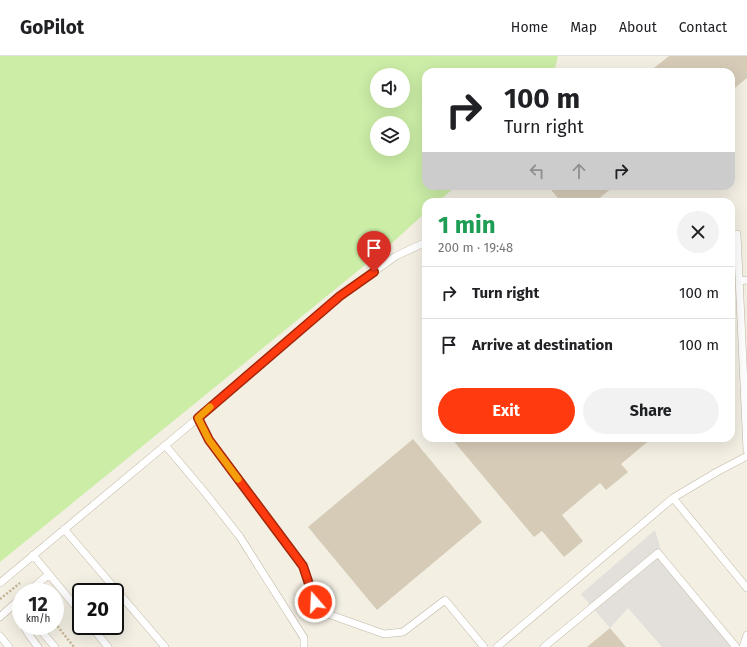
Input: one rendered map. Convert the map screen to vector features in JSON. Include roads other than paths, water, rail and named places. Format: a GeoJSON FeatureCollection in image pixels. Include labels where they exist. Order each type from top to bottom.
{"type":"FeatureCollection","features":[{"type":"Feature","properties":{"kind":"lane"},"geometry":{"type":"LineString","coordinates":[[735,234],[737,234],[746,395],[747,450]]}},
{"type":"Feature","properties":{"kind":"lane"},"geometry":{"type":"LineString","coordinates":[[0,583],[198,418],[340,296],[396,256],[422,244]]}},
{"type":"Feature","properties":{"kind":"lane"},"geometry":{"type":"LineString","coordinates":[[739,281],[747,280]]}},
{"type":"Feature","properties":{"kind":"lane"},"geometry":{"type":"LineString","coordinates":[[198,418],[209,440],[303,566],[315,602],[328,614],[384,634],[403,632],[445,600],[484,647]]}},
{"type":"Feature","properties":{"kind":"lane"},"geometry":{"type":"LineString","coordinates":[[165,445],[240,537],[304,638],[304,647]]}},
{"type":"Feature","properties":{"kind":"lane"},"geometry":{"type":"LineString","coordinates":[[497,647],[673,498],[747,456]]}},
{"type":"Feature","properties":{"kind":"lane"},"geometry":{"type":"LineString","coordinates":[[673,498],[747,588]]}},
{"type":"Feature","properties":{"kind":"lane"},"geometry":{"type":"LineString","coordinates":[[64,529],[165,647]]}},
{"type":"Feature","properties":{"kind":"lane"},"geometry":{"type":"LineString","coordinates":[[544,647],[658,553],[736,647]]}},
{"type":"Feature","properties":{"kind":"lane"},"geometry":{"type":"LineString","coordinates":[[33,555],[72,602]]}},
{"type":"Feature","properties":{"kind":"lane"},"geometry":{"type":"LineString","coordinates":[[38,583],[49,574]]}},
{"type":"Feature","properties":{"kind":"lane"},"geometry":{"type":"LineString","coordinates":[[0,617],[12,607]]}},
{"type":"Feature","properties":{"kind":"lane"},"geometry":{"type":"LineString","coordinates":[[29,635],[38,647]]}},
{"type":"Feature","properties":{"kind":"lane"},"geometry":{"type":"LineString","coordinates":[[45,635],[55,647]]}},
{"type":"Feature","properties":{"kind":"lane"},"geometry":{"type":"LineString","coordinates":[[98,635],[108,647]]}},
{"type":"Feature","properties":{"kind":"lane"},"geometry":{"type":"LineString","coordinates":[[743,647],[747,635]]}},
{"type":"Feature","properties":{"kind":"lane"},"geometry":{"type":"LineString","coordinates":[[0,636],[9,647]]}}]}
